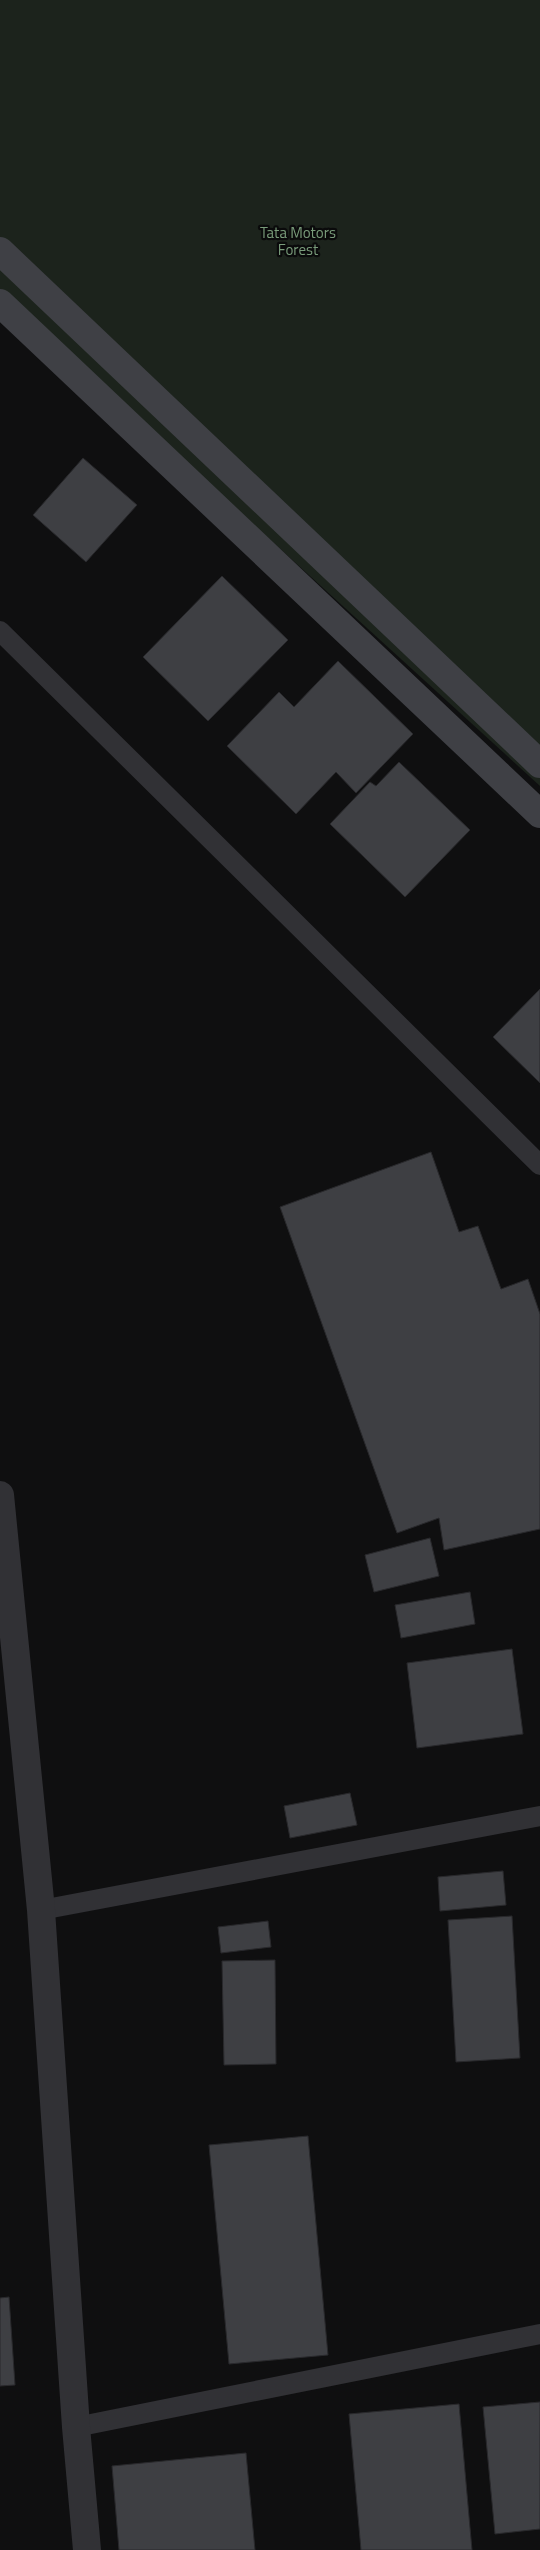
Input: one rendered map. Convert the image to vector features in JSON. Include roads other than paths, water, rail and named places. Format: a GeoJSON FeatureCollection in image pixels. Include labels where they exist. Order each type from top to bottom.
{"type":"FeatureCollection","features":[{"type":"Feature","properties":{"kind":"main road"},"geometry":{"type":"LineString","coordinates":[[0,251],[540,764]]}},
{"type":"Feature","properties":{"kind":"main road"},"geometry":{"type":"LineString","coordinates":[[0,303],[540,814]]}},
{"type":"Feature","properties":{"kind":"street"},"geometry":{"type":"LineString","coordinates":[[0,1495],[40,1910],[76,2427],[87,2550]]}},
{"type":"Feature","properties":{"kind":"lane"},"geometry":{"type":"LineString","coordinates":[[0,631],[540,1165]]}},
{"type":"Feature","properties":{"kind":"lane"},"geometry":{"type":"LineString","coordinates":[[40,1910],[540,1816]]}},
{"type":"Feature","properties":{"kind":"lane"},"geometry":{"type":"LineString","coordinates":[[76,2427],[540,2334]]}},
{"type":"Feature","properties":{"kind":"park label","name":"Tata Motors Forest"},"geometry":{"type":"Point","coordinates":[298,240]}}]}
